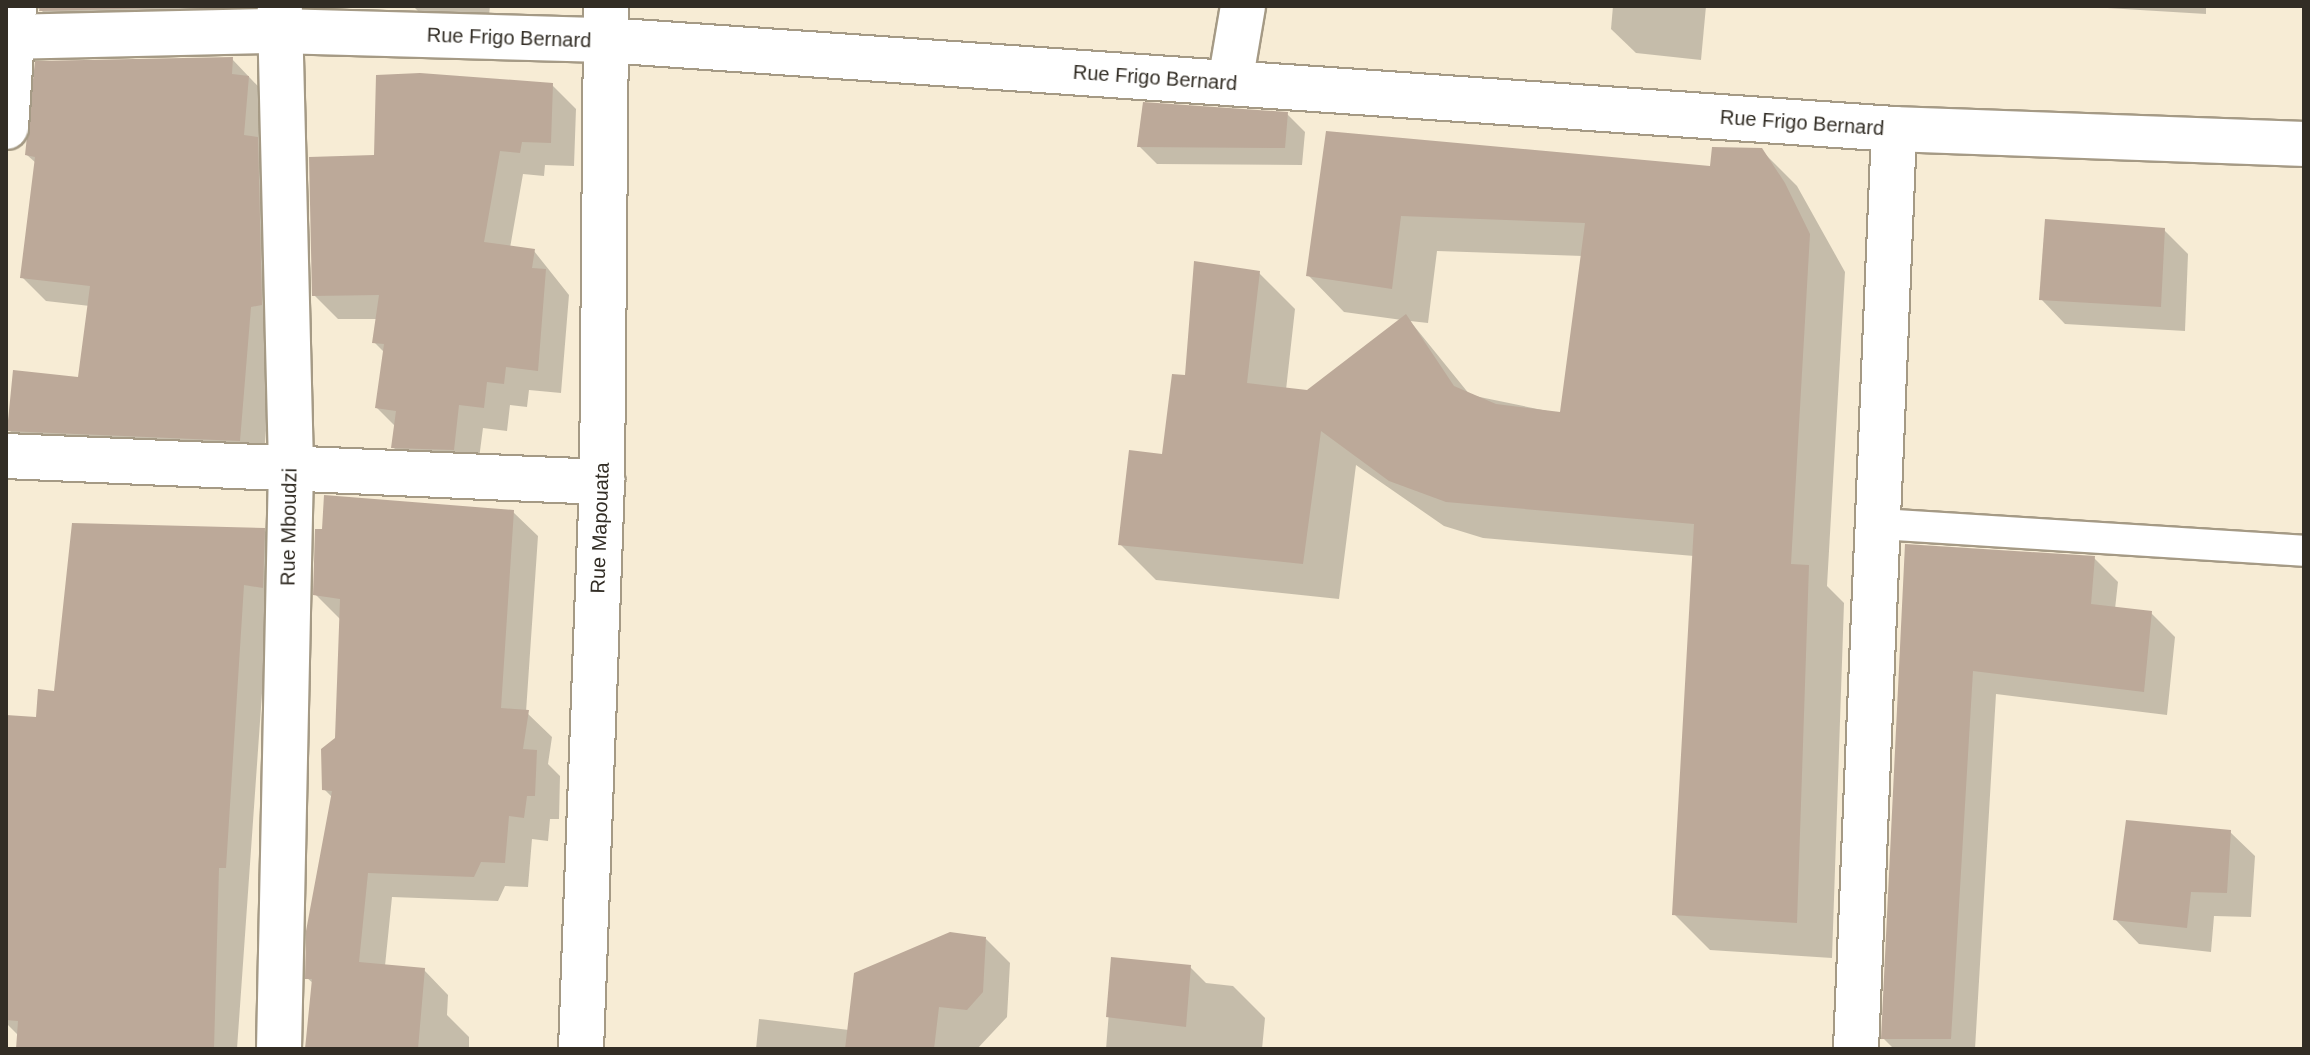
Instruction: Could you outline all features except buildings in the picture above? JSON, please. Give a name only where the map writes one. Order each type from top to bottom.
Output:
[{"type":"street","points":[[1230,83],[1243,6]]},
{"type":"street","name":"Rue Frigo Bernard","points":[[10,27],[279,18],[605,23],[1230,83],[1894,129],[2304,144]]},
{"type":"street","name":"Rue Mboudzi","points":[[279,18],[291,466],[279,1049]]},
{"type":"street","name":"Rue Mapouata","points":[[581,1049],[602,482],[605,23]]},
{"type":"street","points":[[6,127],[10,27]]},
{"type":"street","points":[[1856,1049],[1894,129]]},
{"type":"street","points":[[6,456],[291,466],[602,482]]},
{"type":"lane","points":[[1879,524],[2304,551]]}]
